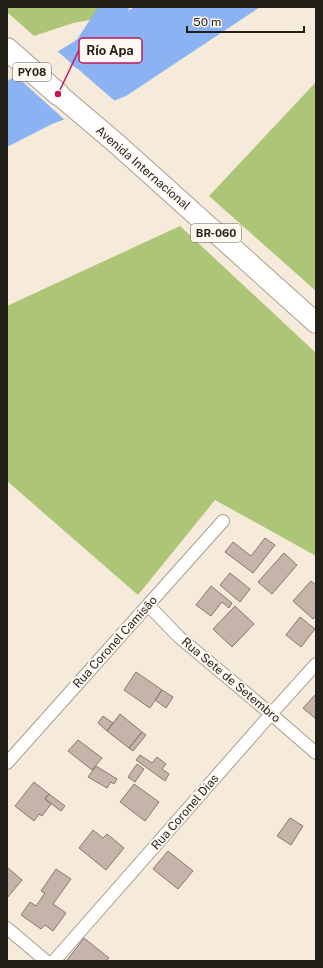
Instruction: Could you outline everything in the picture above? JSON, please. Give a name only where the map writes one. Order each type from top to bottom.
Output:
[{"type":"highway","name":"PY08","points":[[7,49],[58,94]]},
{"type":"main road","name":"Avenida Internacional","points":[[58,94],[117,144],[316,323]]},
{"type":"street","name":"Rua Coronel Camisão","points":[[7,763],[224,520]]},
{"type":"street","name":"Rua Sete de Setembro","points":[[148,605],[179,637],[316,753]]},
{"type":"street","name":"Rua Coronel Dias","points":[[54,961],[316,664]]},
{"type":"street","points":[[7,928],[46,961]]},
{"type":"green space","points":[[7,7],[100,7],[98,14],[90,20],[73,23],[34,36],[7,12]]},
{"type":"green space","points":[[316,82],[316,291],[209,196]]},
{"type":"green space","points":[[180,226],[316,353],[316,556],[215,500],[138,595],[7,481],[7,306]]},
{"type":"water","points":[[135,7],[260,7],[126,96],[52,124],[7,147],[7,81],[91,31]]},
{"type":"pier","points":[[56,50],[116,102],[66,121],[14,74]]},
{"type":"building","points":[[265,538],[275,545],[253,573],[225,552],[233,542],[251,556]]},
{"type":"building","points":[[284,553],[297,565],[272,594],[258,582]]},
{"type":"building","points":[[230,573],[250,589],[240,602],[220,585]]},
{"type":"building","points":[[311,581],[316,585],[316,616],[313,619],[293,601]]},
{"type":"building","points":[[211,586],[232,603],[229,608],[222,602],[211,616],[196,605]]},
{"type":"building","points":[[235,606],[254,624],[232,647],[213,629]]},
{"type":"building","points":[[300,617],[315,629],[301,647],[286,635]]},
{"type":"building","points":[[136,672],[162,690],[150,708],[124,690]]},
{"type":"building","points":[[162,690],[173,697],[166,708],[155,700]]},
{"type":"building","points":[[316,694],[316,719],[303,708]]},
{"type":"building","points":[[120,714],[142,732],[129,748],[107,731]]},
{"type":"building","points":[[103,716],[113,723],[107,731],[98,723]]},
{"type":"building","points":[[142,732],[146,735],[133,751],[129,748]]},
{"type":"building","points":[[78,740],[102,758],[92,770],[68,751]]},
{"type":"building","points":[[140,755],[152,763],[157,757],[166,764],[162,769],[169,774],[165,781],[136,760]]},
{"type":"building","points":[[137,764],[144,769],[135,782],[128,777]]},
{"type":"building","points":[[96,766],[117,779],[114,784],[111,782],[107,788],[88,777]]},
{"type":"building","points":[[34,782],[49,794],[45,799],[51,804],[42,816],[39,814],[34,821],[15,806]]},
{"type":"building","points":[[134,784],[159,802],[145,821],[120,802]]},
{"type":"building","points":[[49,794],[65,806],[61,811],[45,799]]},
{"type":"building","points":[[290,818],[303,826],[291,845],[277,836]]},
{"type":"building","points":[[93,830],[103,838],[107,834],[124,848],[106,870],[79,848]]},
{"type":"building","points":[[168,851],[193,871],[178,889],[153,869]]},
{"type":"building","points":[[8,868],[22,880],[7,898],[7,869]]},
{"type":"building","points":[[56,869],[71,879],[53,904],[66,913],[53,931],[45,925],[41,929],[21,915],[30,902],[36,906],[45,893],[41,891]]},
{"type":"building","points":[[84,938],[109,958],[106,961],[68,961],[67,960]]},
{"type":"waterway","points":[[83,56],[115,7]]},
{"type":"place","name":"Río Apa","points":[[58,94]]}]
